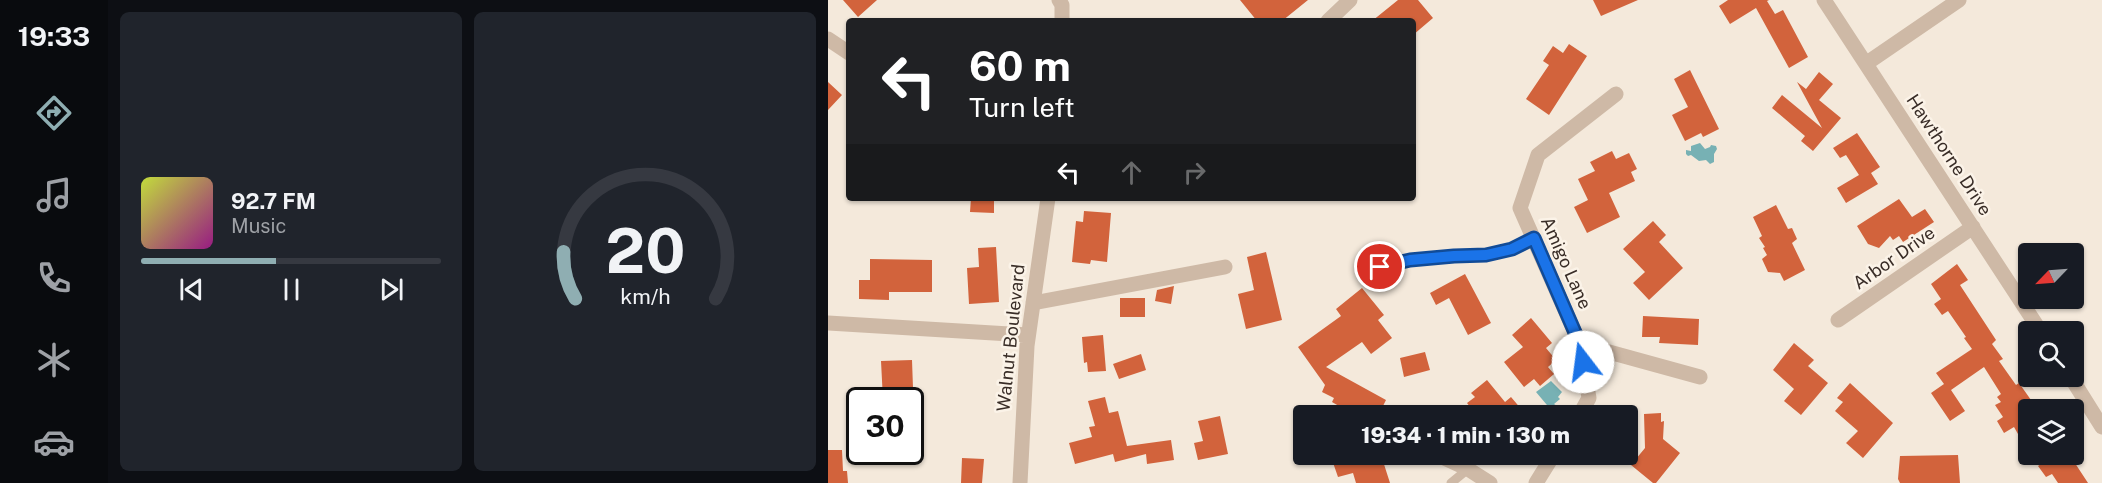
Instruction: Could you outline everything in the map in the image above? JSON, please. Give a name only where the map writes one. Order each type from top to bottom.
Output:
[{"type":"street","points":[[1059,0],[1062,5],[1062,18]]},
{"type":"street","points":[[1332,18],[1350,0]]},
{"type":"street","name":"Hawthorne Drive","points":[[1824,0],[2034,321]]},
{"type":"street","points":[[1867,63],[1959,0]]},
{"type":"street","points":[[828,39],[846,51]]},
{"type":"street","name":"Amigo Lane","points":[[1585,405],[1589,398],[1580,344],[1521,208],[1538,155],[1616,94]]},
{"type":"street","name":"Walnut Boulevard","points":[[1020,483],[1028,335],[1048,201]]},
{"type":"street","name":"Arbor Drive","points":[[1838,320],[1973,227]]},
{"type":"street","points":[[1033,303],[1225,267]]},
{"type":"street","points":[[828,323],[1028,335]]},
{"type":"street","points":[[1580,344],[1700,377]]},
{"type":"street","points":[[2077,387],[2102,427]]},
{"type":"street","points":[[1459,465],[1490,483]]},
{"type":"street","points":[[1536,483],[1547,465]]},
{"type":"lane","points":[[1380,267],[1410,260],[1486,255],[1512,249],[1534,238]]},
{"type":"lane","points":[[1451,483],[1468,469]]},
{"type":"water","points":[[1700,143],[1705,149],[1711,145],[1716,146],[1714,162],[1710,164],[1706,160],[1699,161],[1686,154],[1686,150],[1691,151],[1691,146]]},
{"type":"water","points":[[1551,381],[1562,392],[1556,405],[1547,405],[1536,392]]},
{"type":"building","points":[[843,0],[877,0],[858,17]]},
{"type":"building","points":[[1240,0],[1308,0],[1286,18],[1255,18]]},
{"type":"building","points":[[1398,0],[1418,0],[1433,18],[1416,32],[1416,18],[1376,18]]},
{"type":"building","points":[[1593,0],[1638,0],[1601,16]]},
{"type":"building","points":[[1728,0],[1769,0],[1767,1],[1775,14],[1783,10],[1808,57],[1789,68],[1756,8],[1730,24],[1719,6]]},
{"type":"building","points":[[1569,44],[1587,56],[1549,115],[1526,99],[1549,65],[1543,61],[1553,46],[1563,53]]},
{"type":"building","points":[[1690,70],[1719,129],[1703,137],[1701,133],[1685,141],[1672,115],[1688,107],[1674,79]]},
{"type":"building","points":[[1819,72],[1833,84],[1819,100],[1841,118],[1813,151],[1801,141],[1805,136],[1772,108],[1782,95],[1822,128],[1797,82],[1806,89]]},
{"type":"building","points":[[828,82],[842,95],[828,110]]},
{"type":"building","points":[[1857,133],[1880,167],[1871,173],[1878,184],[1846,203],[1837,188],[1859,175],[1846,155],[1840,158],[1833,148]]},
{"type":"building","points":[[1612,151],[1616,159],[1629,153],[1637,169],[1631,172],[1635,181],[1609,193],[1620,217],[1587,233],[1574,207],[1588,200],[1578,179],[1595,171],[1590,162]]},
{"type":"building","points":[[1899,199],[1912,217],[1925,209],[1934,222],[1903,242],[1899,236],[1893,240],[1890,236],[1879,248],[1868,244],[1857,226]]},
{"type":"building","points":[[971,201],[994,201],[994,213],[970,212]]},
{"type":"building","points":[[1776,205],[1788,229],[1792,228],[1797,239],[1792,243],[1805,270],[1784,281],[1780,273],[1768,272],[1762,259],[1767,255],[1759,238],[1762,236],[1753,217]]},
{"type":"building","points":[[1084,211],[1111,213],[1107,262],[1091,260],[1090,264],[1072,262],[1076,221],[1083,222]]},
{"type":"building","points":[[1653,221],[1666,235],[1659,242],[1683,268],[1649,300],[1633,283],[1645,272],[1623,249]]},
{"type":"building","points":[[996,247],[999,302],[969,304],[967,268],[979,267],[978,248]]},
{"type":"building","points":[[1266,252],[1282,320],[1246,329],[1238,294],[1254,290],[1247,257]]},
{"type":"building","points":[[870,259],[932,260],[932,292],[889,292],[889,300],[859,299],[859,280],[870,280]]},
{"type":"building","points":[[1957,264],[1968,280],[1960,285],[1996,340],[1992,344],[2003,359],[1999,361],[2016,385],[2018,384],[2018,387],[2022,387],[2030,399],[2018,399],[2018,434],[2014,427],[2004,433],[1997,421],[2003,417],[1995,405],[2001,402],[1997,397],[2001,394],[1984,367],[1951,390],[1965,411],[1950,421],[1931,393],[1944,384],[1936,373],[1972,349],[1948,311],[1942,315],[1934,304],[1941,299],[1931,284]]},
{"type":"building","points":[[1465,274],[1491,323],[1468,335],[1449,298],[1436,305],[1430,293]]},
{"type":"building","points":[[1174,286],[1171,304],[1155,301],[1157,290]]},
{"type":"building","points":[[1362,288],[1384,315],[1378,320],[1392,338],[1371,354],[1362,342],[1326,367],[1386,400],[1384,405],[1337,405],[1332,402],[1334,398],[1322,392],[1325,385],[1298,347],[1341,316],[1336,309]]},
{"type":"building","points":[[1120,298],[1145,298],[1145,317],[1120,317]]},
{"type":"building","points":[[1643,316],[1699,319],[1698,345],[1659,343],[1660,337],[1642,337]]},
{"type":"building","points":[[1531,318],[1552,343],[1546,348],[1556,360],[1548,367],[1554,374],[1540,386],[1534,379],[1524,387],[1504,362],[1523,347],[1512,335]]},
{"type":"building","points":[[1103,335],[1106,371],[1088,372],[1087,362],[1084,363],[1082,337]]},
{"type":"building","points":[[1794,343],[1814,360],[1808,366],[1828,383],[1801,415],[1784,401],[1794,389],[1773,370]]},
{"type":"building","points":[[1425,352],[1430,370],[1404,377],[1400,358]]},
{"type":"building","points":[[1141,354],[1146,370],[1119,379],[1113,364]]},
{"type":"building","points":[[912,360],[913,387],[882,387],[881,361]]},
{"type":"building","points":[[1487,380],[1505,402],[1511,397],[1518,405],[1469,405],[1467,403],[1475,397],[1471,393]]},
{"type":"building","points":[[1850,383],[1893,423],[1863,458],[1846,443],[1858,431],[1835,411],[1843,402],[1837,398]]},
{"type":"building","points":[[1105,397],[1109,413],[1118,411],[1127,446],[1171,440],[1174,460],[1147,464],[1146,454],[1115,462],[1113,454],[1075,464],[1069,443],[1092,437],[1089,427],[1095,426],[1088,401]]},
{"type":"building","points":[[1661,413],[1661,422],[1664,421],[1663,439],[1680,453],[1656,483],[1631,465],[1638,465],[1638,456],[1645,448],[1644,414]]},
{"type":"building","points":[[1220,416],[1228,454],[1198,460],[1194,443],[1203,441],[1198,421]]},
{"type":"building","points":[[828,450],[842,450],[843,471],[847,471],[848,483],[828,483]]},
{"type":"building","points":[[1958,455],[1960,483],[1900,483],[1898,479],[1900,456]]},
{"type":"building","points":[[962,458],[984,459],[982,483],[961,483]]},
{"type":"building","points":[[1334,465],[1384,465],[1390,483],[1356,483],[1353,473],[1338,477]]},
{"type":"building","points":[[2076,465],[2088,483],[2058,483],[2052,474],[2046,477],[2038,466]]},
{"type":"route","points":[[1380,267],[1410,260],[1486,255],[1512,249],[1534,238],[1580,344],[1583,362]]}]
